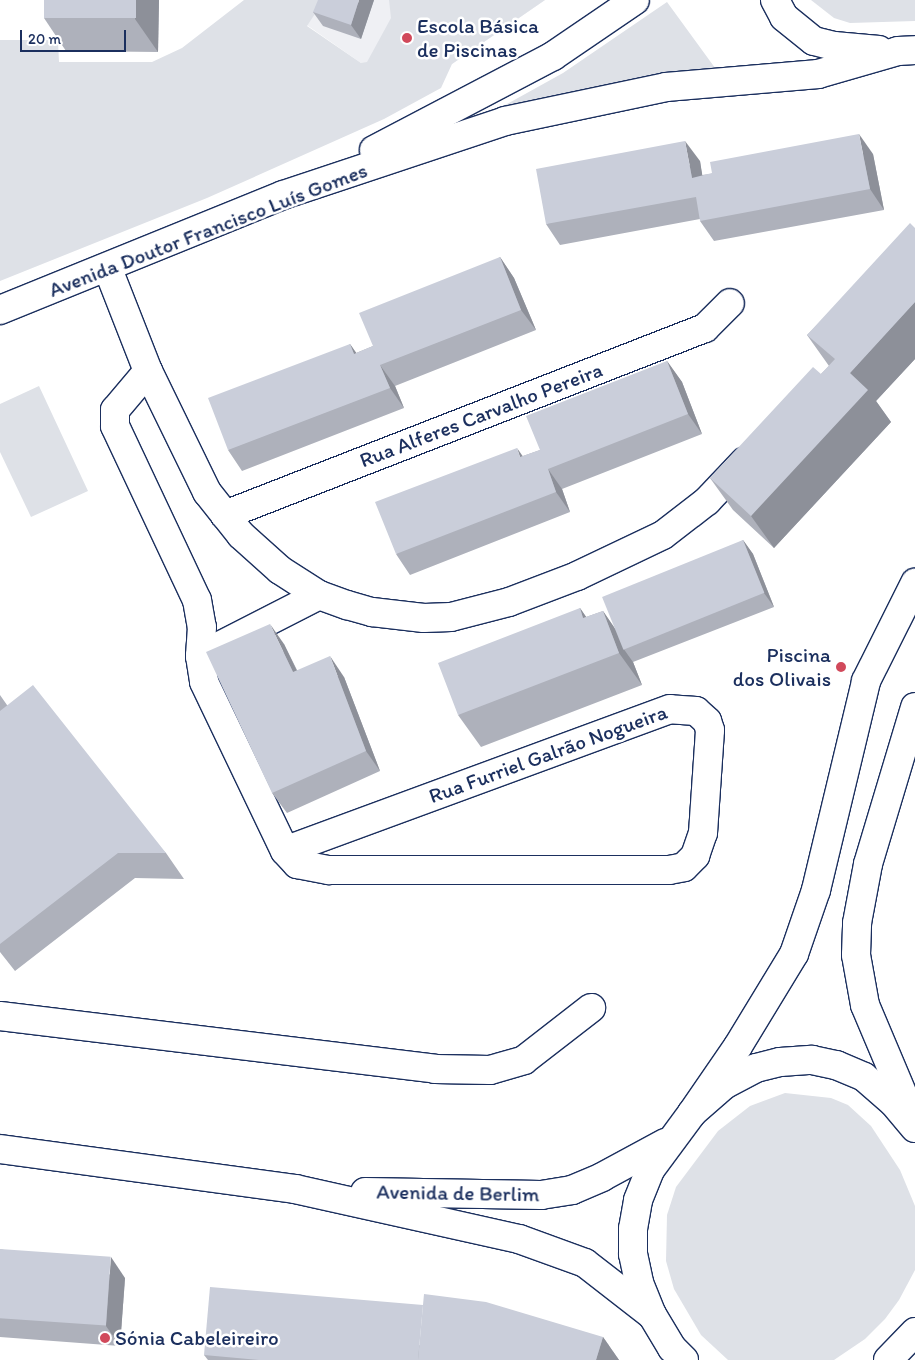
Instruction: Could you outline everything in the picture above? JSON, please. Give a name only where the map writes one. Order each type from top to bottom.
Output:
[{"type":"main road","points":[[283,196],[461,107],[544,60],[635,0]]},
{"type":"main road","points":[[775,0],[784,17],[814,41],[834,46],[906,51]]},
{"type":"main road","name":"Avenida Doutor Francisco Luís Gomes","points":[[0,310],[108,269],[283,196],[505,121],[582,103],[666,88],[818,74],[906,51]]},
{"type":"main road","points":[[108,269],[148,371],[196,476],[224,515],[260,554],[319,595],[372,612],[424,618],[451,617],[509,602],[577,576],[663,535],[707,501],[759,445]]},
{"type":"main road","name":"Rua Alferes Carvalho Pereira","points":[[224,515],[705,328],[730,304]]},
{"type":"main road","name":"Rua Furriel Galrão Nogueira","points":[[148,371],[115,410],[115,426],[196,600],[202,627],[200,656],[204,682],[285,851],[297,864],[329,870],[677,870],[690,863],[696,856],[703,833],[710,740],[707,721],[688,708],[670,709],[285,851]]},
{"type":"main road","points":[[678,1356],[652,1315],[639,1282],[633,1254],[633,1230],[638,1200],[650,1170],[668,1141],[692,1113],[738,1046],[794,954],[816,890],[866,681],[915,583]]},
{"type":"main road","points":[[200,656],[319,595]]},
{"type":"main road","points":[[915,707],[864,881],[857,923],[856,955],[865,1005],[915,1126]]},
{"type":"main road","points":[[0,1016],[435,1069],[490,1070],[524,1060],[591,1008]]},
{"type":"main road","points":[[692,1113],[724,1084],[756,1068],[780,1062],[812,1060],[836,1065],[864,1078],[892,1102],[915,1126]]},
{"type":"main road","name":"Avenida de Berlim","points":[[295,1189],[541,1196],[572,1190],[602,1177],[668,1141]]},
{"type":"main road","name":"Avenida de Berlim","points":[[0,1149],[295,1189],[543,1245],[585,1263],[604,1275],[652,1315]]},
{"type":"shaded area","points":[[244,0],[324,0],[307,26],[361,63],[367,62],[391,18],[389,0],[545,0],[452,64],[441,88],[384,119],[207,198],[0,281],[0,40],[58,40],[59,62],[152,62],[182,48]]},
{"type":"shaded area","name":"Escola Básica de Piscinas","points":[[271,0],[545,0],[452,64],[361,63]]},
{"type":"shaded area","points":[[811,0],[915,0],[915,21],[850,23],[834,18]]},
{"type":"shaded area","points":[[667,2],[718,72],[498,109],[563,73]]},
{"type":"shaded area","points":[[39,386],[88,491],[31,517],[0,452],[0,404]]},
{"type":"shaded area","points":[[785,1093],[831,1098],[848,1105],[871,1126],[900,1170],[915,1206],[915,1270],[899,1300],[885,1319],[865,1339],[834,1360],[728,1360],[701,1335],[674,1289],[666,1261],[667,1215],[676,1187],[718,1131],[750,1106]]},
{"type":"building","points":[[44,0],[136,0],[136,18],[44,18]]},
{"type":"building","points":[[318,0],[359,0],[351,25],[313,12]]},
{"type":"building","points":[[859,134],[870,189],[700,221],[696,197],[546,224],[536,169],[685,141],[692,178],[712,173],[710,162]]},
{"type":"building","points":[[910,223],[915,228],[915,302],[850,373],[868,390],[751,516],[710,478],[813,367],[821,374],[835,359],[807,335]]},
{"type":"building","points":[[500,257],[521,310],[380,365],[390,388],[228,450],[208,398],[350,344],[354,354],[373,346],[359,313]]},
{"type":"building","points":[[667,361],[688,414],[548,469],[556,492],[396,554],[375,502],[517,448],[520,457],[540,450],[526,416]]},
{"type":"building","points":[[743,540],[764,593],[623,650],[602,597]]},
{"type":"building","points":[[580,608],[583,618],[603,611],[619,653],[458,715],[438,663]]},
{"type":"building","points":[[270,624],[293,672],[330,656],[366,751],[272,793],[206,652]]},
{"type":"building","points":[[33,685],[166,853],[118,853],[0,944],[0,711]]},
{"type":"building","points":[[0,1249],[111,1257],[106,1326],[0,1318]]},
{"type":"building","points":[[210,1287],[423,1305],[418,1360],[259,1360],[204,1355]]},
{"type":"building","points":[[424,1294],[486,1302],[603,1337],[596,1360],[418,1360]]},
{"type":"place","name":"Escola Básica de Piscinas","points":[[407,38]]},
{"type":"place","name":"Piscina dos Olivais","points":[[841,667]]},
{"type":"place","name":"Sónia Cabeleireiro","points":[[105,1338]]}]
